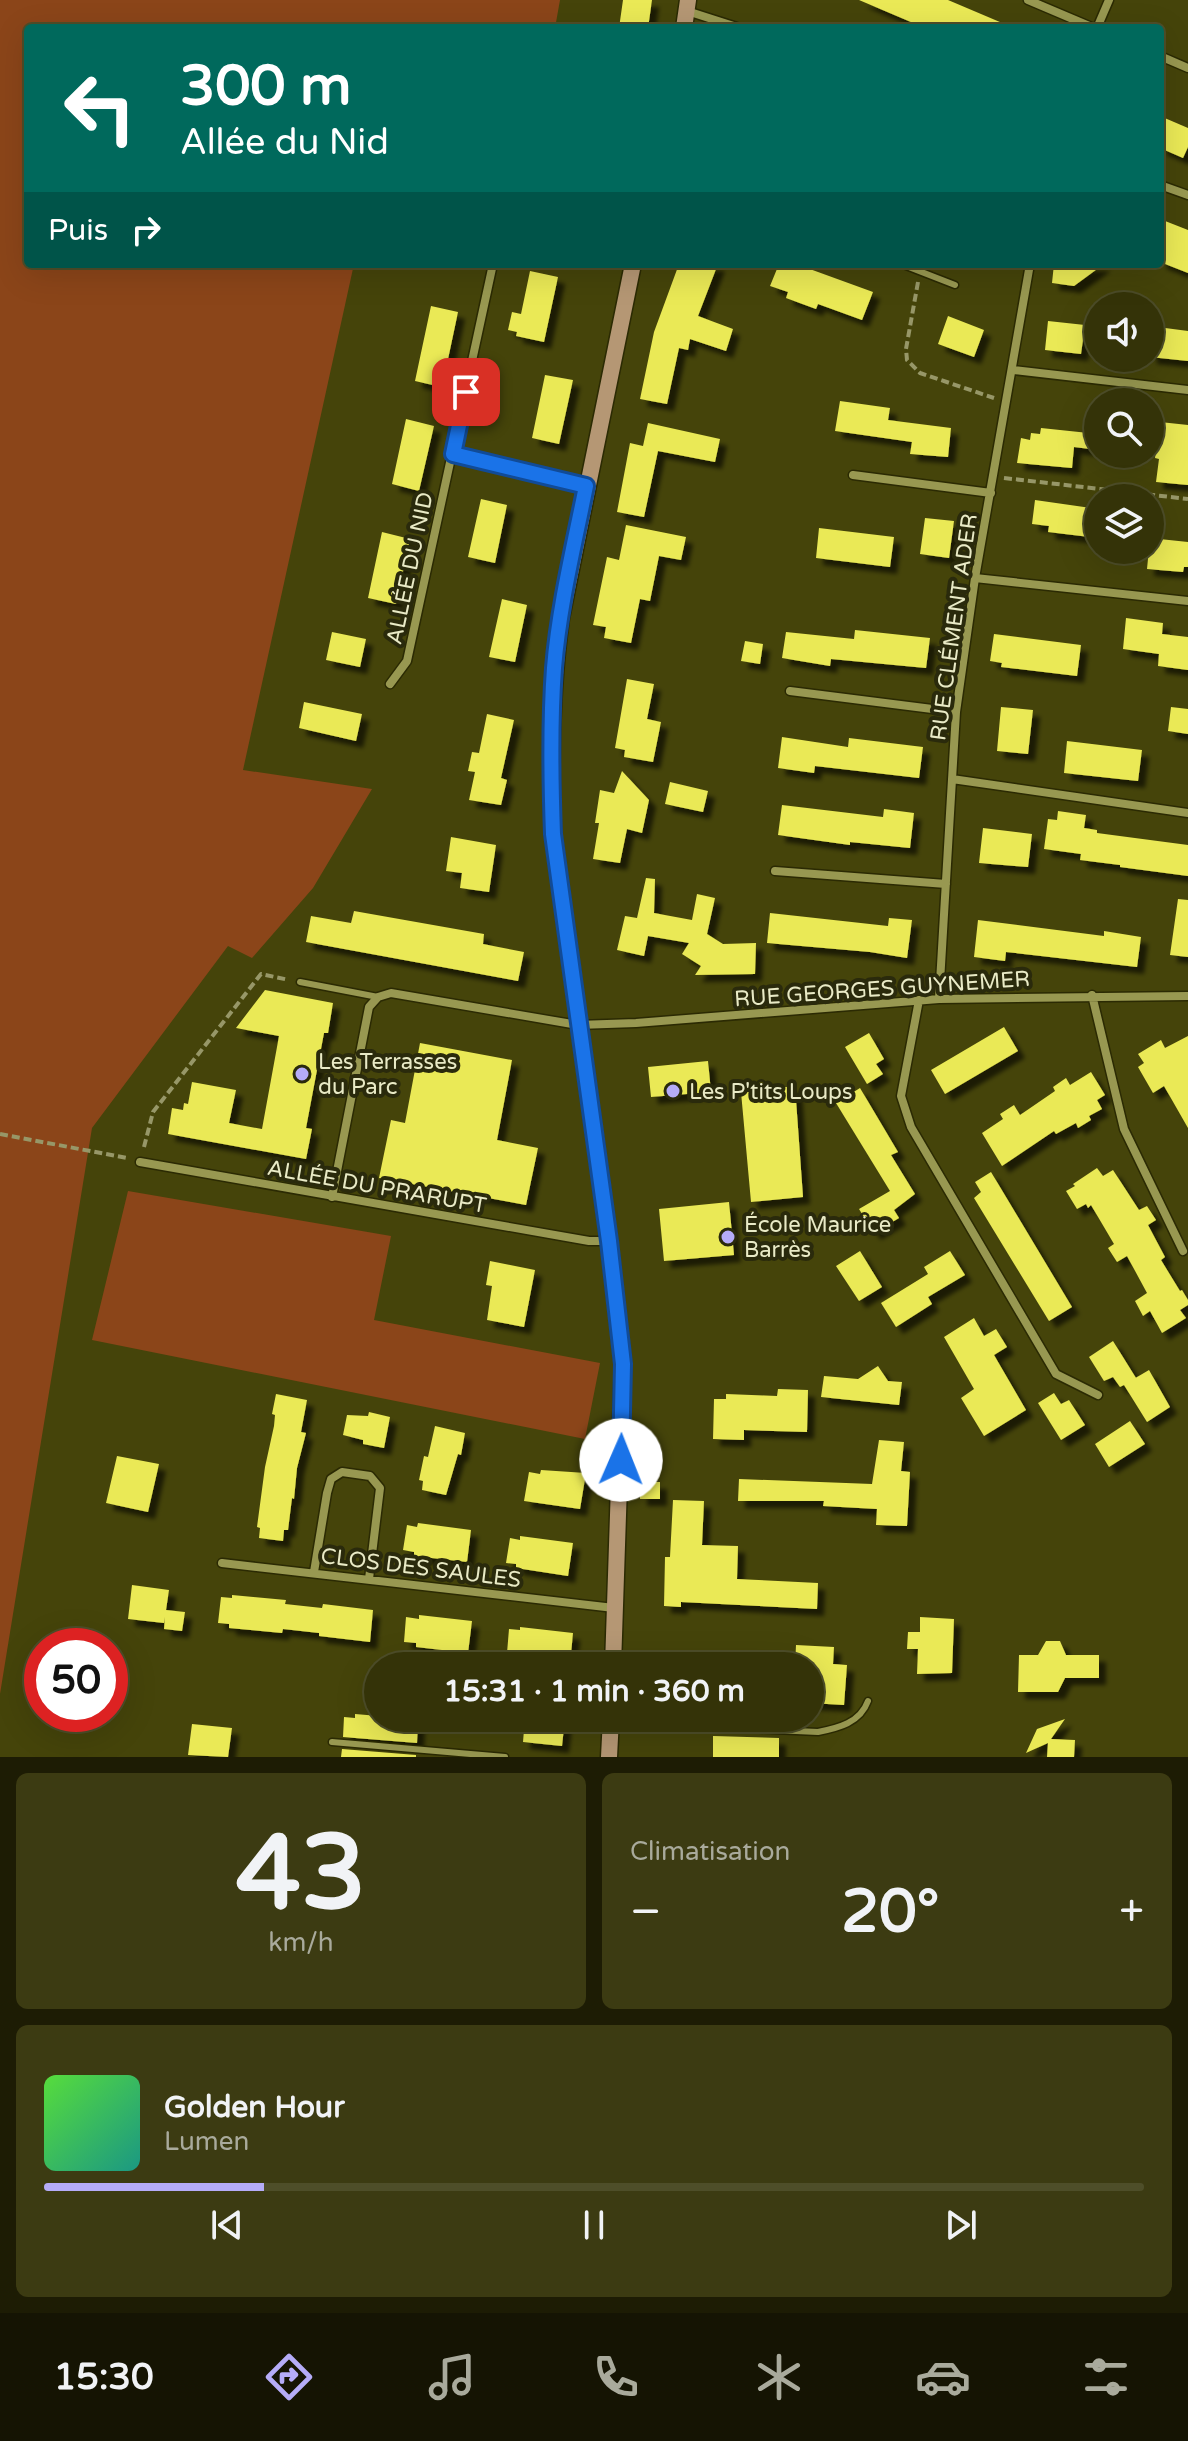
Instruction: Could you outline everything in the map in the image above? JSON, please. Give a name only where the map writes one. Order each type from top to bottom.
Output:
[{"type":"main road","points":[[613,1652],[623,1364],[553,834],[551,758],[555,665],[561,618],[632,268]]},
{"type":"main road","points":[[609,1757],[610,1732]]},
{"type":"street","points":[[1028,0],[1086,24]]},
{"type":"street","points":[[1098,24],[1109,0]]},
{"type":"street","points":[[686,13],[726,24]]},
{"type":"street","points":[[1164,58],[1188,68]]},
{"type":"street","points":[[1164,186],[1188,195]]},
{"type":"street","name":"ALLÉE DU NID","points":[[390,684],[407,661],[492,268]]},
{"type":"street","name":"RUE CLÉMENT ADER","points":[[939,999],[956,712],[975,578],[1029,268]]},
{"type":"street","points":[[1013,370],[1188,390]]},
{"type":"street","points":[[453,454],[586,486]]},
{"type":"street","points":[[853,475],[991,493]]},
{"type":"street","points":[[975,578],[1188,601]]},
{"type":"street","points":[[790,691],[956,712]]},
{"type":"street","points":[[952,779],[1188,813]]},
{"type":"street","points":[[775,871],[946,884]]},
{"type":"street","name":"RUE GEORGES GUYNEMER","points":[[378,997],[391,993],[578,1025],[939,999],[1188,996]]},
{"type":"street","points":[[1092,995],[1124,1129],[1183,1251]]},
{"type":"street","points":[[332,1197],[369,1007],[378,997]]},
{"type":"street","points":[[919,1000],[901,1096],[911,1127],[1056,1374],[1098,1395]]},
{"type":"street","name":"ALLÉE DU PRARUPT","points":[[140,1162],[589,1241],[609,1241]]},
{"type":"street","points":[[314,1572],[327,1493],[331,1479],[342,1472],[370,1476],[380,1488],[369,1579]]},
{"type":"street","name":"CLOS DES SAULES","points":[[222,1563],[615,1608]]},
{"type":"lane","points":[[910,268],[955,285]]},
{"type":"lane","points":[[300,982],[378,997]]},
{"type":"lane","points":[[824,1731],[861,1716],[868,1701]]},
{"type":"lane","points":[[332,1742],[505,1757]]},
{"type":"path","points":[[920,272],[906,349],[907,360],[920,373],[1007,402]]},
{"type":"path","points":[[994,477],[1188,499]]},
{"type":"path","points":[[0,1134],[140,1162],[153,1112],[261,974],[300,982]]},
{"type":"shaded area","points":[[0,0],[560,0],[556,24],[24,24],[24,268],[353,268],[243,770],[372,789],[313,888],[252,958],[228,946],[92,1128],[0,1694]]},
{"type":"shaded area","points":[[128,1191],[391,1236],[374,1320],[600,1363],[585,1439],[92,1340]]},
{"type":"building","points":[[623,0],[652,0],[649,24],[620,24]]},
{"type":"building","points":[[859,0],[948,0],[1005,24],[916,24]]},
{"type":"building","points":[[1164,118],[1188,128],[1188,147],[1183,158],[1164,150]]},
{"type":"building","points":[[1164,221],[1188,230],[1188,273],[1164,264]]},
{"type":"building","points":[[678,268],[716,268],[698,316],[733,329],[726,351],[690,339],[688,350],[679,348],[667,404],[640,399],[654,332]]},
{"type":"building","points":[[777,268],[807,268],[873,292],[862,320],[818,304],[816,309],[786,298],[788,292],[770,286]]},
{"type":"building","points":[[1054,268],[1099,268],[1074,286],[1052,283]]},
{"type":"building","points":[[530,271],[558,277],[544,342],[516,336],[517,332],[508,330],[512,312],[521,314]]},
{"type":"building","points":[[431,306],[458,312],[444,378],[439,377],[437,386],[415,381]]},
{"type":"building","points":[[948,316],[984,330],[974,357],[938,344]]},
{"type":"building","points":[[1048,321],[1084,325],[1081,354],[1045,350]]},
{"type":"building","points":[[1164,328],[1188,331],[1188,361],[1164,358]]},
{"type":"building","points":[[545,375],[573,380],[559,444],[532,438]]},
{"type":"building","points":[[840,401],[890,408],[888,420],[951,428],[948,457],[910,454],[912,442],[835,431]]},
{"type":"building","points":[[406,419],[434,426],[419,491],[392,484]]},
{"type":"building","points":[[1164,422],[1188,425],[1188,485],[1156,482],[1158,468],[1164,468]]},
{"type":"building","points":[[648,423],[720,439],[715,462],[658,451],[644,517],[617,512],[630,443],[643,446]]},
{"type":"building","points":[[1041,428],[1084,433],[1084,448],[1074,447],[1072,468],[1017,463],[1021,438],[1030,440],[1031,433],[1040,434]]},
{"type":"building","points":[[481,499],[507,505],[495,563],[468,557]]},
{"type":"building","points":[[1035,500],[1084,507],[1084,536],[1048,532],[1049,526],[1032,524]]},
{"type":"building","points":[[925,518],[954,521],[949,558],[920,554]]},
{"type":"building","points":[[626,525],[686,537],[681,560],[659,556],[650,601],[640,599],[631,643],[604,638],[606,627],[593,625],[607,557],[619,560]]},
{"type":"building","points":[[819,528],[894,537],[890,567],[816,558]]},
{"type":"building","points":[[382,532],[410,539],[396,604],[368,598]]},
{"type":"building","points":[[1164,539],[1188,542],[1188,567],[1184,567],[1183,572],[1147,569],[1147,564],[1164,564]]},
{"type":"building","points":[[502,599],[527,605],[515,662],[489,657]]},
{"type":"building","points":[[1126,618],[1163,623],[1162,634],[1188,637],[1188,670],[1158,666],[1159,654],[1123,649]]},
{"type":"building","points":[[855,630],[930,638],[926,668],[831,659],[830,666],[782,658],[786,632],[854,639]]},
{"type":"building","points":[[332,632],[366,639],[360,667],[326,660]]},
{"type":"building","points":[[994,634],[1081,645],[1077,676],[1001,667],[1002,663],[990,661]]},
{"type":"building","points":[[745,641],[763,644],[760,664],[741,661]]},
{"type":"building","points":[[627,679],[654,684],[647,719],[661,722],[653,762],[624,757],[625,750],[615,748]]},
{"type":"building","points":[[304,702],[362,714],[356,741],[299,728]]},
{"type":"building","points":[[1001,707],[1033,710],[1028,754],[997,751]]},
{"type":"building","points":[[1171,707],[1188,709],[1188,734],[1168,731]]},
{"type":"building","points":[[487,714],[514,720],[501,778],[507,780],[501,805],[469,800],[475,772],[468,771],[472,752],[479,753]]},
{"type":"building","points":[[782,737],[848,747],[849,738],[923,747],[919,778],[815,766],[814,773],[778,768]]},
{"type":"building","points":[[1067,741],[1142,750],[1138,781],[1064,773]]},
{"type":"building","points":[[622,771],[649,800],[642,833],[627,829],[620,863],[593,859],[600,790],[614,793]]},
{"type":"building","points":[[670,782],[708,791],[703,812],[665,804]]},
{"type":"building","points":[[782,805],[883,817],[884,809],[914,813],[910,848],[850,842],[850,845],[778,835]]},
{"type":"building","points":[[1058,811],[1086,815],[1084,828],[1097,830],[1097,833],[1188,845],[1188,876],[1080,860],[1081,854],[1044,849],[1048,819],[1057,820]]},
{"type":"building","points":[[983,828],[1032,834],[1028,867],[979,863]]},
{"type":"building","points":[[451,837],[496,845],[489,892],[460,888],[462,873],[446,871]]},
{"type":"building","points":[[646,878],[655,879],[654,913],[692,920],[697,894],[715,898],[707,934],[723,944],[756,943],[755,974],[695,975],[701,966],[682,954],[689,943],[648,936],[644,956],[617,950],[625,916],[637,918]]},
{"type":"building","points":[[1178,899],[1188,900],[1188,957],[1170,955]]},
{"type":"building","points":[[354,911],[484,934],[483,944],[524,952],[518,981],[306,942],[311,916],[351,923]]},
{"type":"building","points":[[770,913],[888,926],[889,918],[912,920],[907,958],[767,943]]},
{"type":"building","points":[[978,920],[1104,936],[1104,931],[1141,937],[1137,967],[1006,952],[1005,961],[974,957]]},
{"type":"building","points":[[265,990],[333,1003],[328,1033],[324,1033],[306,1128],[312,1129],[306,1159],[168,1134],[172,1108],[183,1110],[184,1103],[188,1104],[192,1082],[236,1090],[229,1123],[262,1129],[279,1036],[236,1028]]},
{"type":"building","points":[[1004,1027],[1018,1051],[945,1094],[931,1070]]},
{"type":"building","points":[[869,1033],[884,1059],[876,1064],[883,1074],[867,1084],[845,1047]]},
{"type":"building","points":[[1188,1036],[1188,1128],[1164,1086],[1153,1093],[1138,1067],[1144,1063],[1138,1054],[1161,1040],[1165,1048]]},
{"type":"building","points":[[420,1043],[512,1060],[497,1140],[538,1148],[526,1205],[379,1178],[391,1120],[405,1123]]},
{"type":"building","points":[[708,1061],[711,1092],[651,1097],[648,1067]]},
{"type":"building","points":[[1091,1072],[1105,1095],[1097,1100],[1102,1109],[1089,1116],[1091,1120],[1078,1128],[1076,1123],[1056,1134],[1054,1131],[1002,1166],[982,1133],[1003,1119],[1000,1114],[1014,1105],[1020,1115],[1055,1091],[1053,1087],[1066,1078],[1070,1085]]},
{"type":"building","points":[[795,1086],[803,1197],[751,1202],[741,1092]]},
{"type":"building","points":[[860,1088],[898,1152],[891,1155],[915,1194],[894,1210],[899,1218],[874,1233],[859,1209],[890,1191],[836,1103]]},
{"type":"building","points":[[1097,1168],[1103,1176],[1113,1170],[1139,1210],[1147,1206],[1156,1220],[1148,1225],[1165,1257],[1161,1260],[1188,1300],[1188,1305],[1180,1310],[1186,1318],[1162,1333],[1150,1311],[1143,1316],[1135,1301],[1147,1293],[1127,1256],[1117,1262],[1108,1248],[1114,1244],[1091,1205],[1077,1209],[1066,1191]]},
{"type":"building","points":[[991,1172],[1072,1307],[1049,1321],[974,1198],[981,1192],[975,1182]]},
{"type":"building","points":[[729,1202],[734,1255],[664,1261],[659,1209]]},
{"type":"building","points":[[860,1251],[882,1287],[859,1301],[836,1266]]},
{"type":"building","points":[[950,1251],[965,1275],[928,1297],[932,1304],[896,1327],[881,1303],[928,1274],[924,1267]]},
{"type":"building","points":[[490,1261],[535,1270],[524,1327],[487,1320],[492,1286],[486,1285]]},
{"type":"building","points":[[974,1318],[984,1336],[996,1329],[1007,1347],[994,1355],[1026,1410],[984,1436],[961,1398],[974,1389],[944,1337]]},
{"type":"building","points":[[1113,1341],[1136,1378],[1149,1370],[1170,1407],[1147,1422],[1124,1385],[1120,1387],[1113,1377],[1104,1381],[1089,1357]]},
{"type":"building","points":[[878,1366],[888,1381],[902,1382],[899,1405],[821,1397],[824,1376],[858,1379]]},
{"type":"building","points":[[778,1389],[808,1390],[807,1432],[744,1430],[744,1440],[713,1439],[714,1399],[726,1399],[726,1394],[777,1396]]},
{"type":"building","points":[[1054,1393],[1061,1404],[1069,1400],[1085,1425],[1061,1440],[1038,1403]]},
{"type":"building","points":[[276,1394],[307,1400],[301,1432],[306,1433],[297,1468],[288,1530],[284,1530],[283,1541],[259,1538],[260,1528],[257,1527],[274,1426],[275,1415],[272,1414]]},
{"type":"building","points":[[369,1412],[390,1417],[384,1448],[363,1444],[363,1440],[343,1435],[347,1415],[368,1416]]},
{"type":"building","points":[[1130,1421],[1145,1444],[1109,1467],[1095,1444]]},
{"type":"building","points":[[435,1426],[465,1433],[461,1455],[458,1454],[446,1495],[422,1490],[423,1481],[419,1480]]},
{"type":"building","points":[[879,1440],[904,1442],[901,1471],[910,1472],[907,1526],[876,1525],[877,1509],[823,1506],[824,1501],[738,1501],[739,1479],[872,1484]]},
{"type":"building","points":[[117,1456],[159,1464],[148,1512],[106,1503]]},
{"type":"building","points":[[541,1470],[586,1473],[580,1509],[524,1501],[529,1472],[540,1474]]},
{"type":"building","points":[[640,1482],[660,1482],[660,1499],[640,1499]]},
{"type":"building","points":[[673,1500],[704,1501],[702,1545],[738,1546],[737,1579],[818,1583],[817,1609],[681,1602],[681,1607],[664,1606],[665,1557],[670,1557]]},
{"type":"building","points":[[418,1523],[471,1530],[467,1562],[414,1556],[414,1552],[403,1550],[407,1525],[417,1527]]},
{"type":"building","points":[[520,1536],[573,1543],[568,1576],[516,1568],[516,1564],[506,1563],[510,1538],[520,1540]]},
{"type":"building","points":[[132,1585],[169,1590],[166,1610],[185,1612],[182,1631],[164,1629],[165,1617],[164,1623],[128,1619]]},
{"type":"building","points":[[232,1595],[286,1600],[285,1604],[322,1608],[323,1604],[373,1610],[370,1642],[283,1629],[282,1633],[229,1628],[229,1624],[218,1623],[221,1597],[232,1598]]},
{"type":"building","points":[[419,1615],[472,1621],[468,1652],[416,1647],[416,1643],[404,1642],[406,1617],[419,1619]]},
{"type":"building","points":[[920,1617],[954,1619],[952,1673],[917,1674],[918,1649],[907,1649],[908,1632],[920,1632]]},
{"type":"building","points":[[520,1627],[573,1633],[571,1652],[507,1652],[509,1629],[520,1630]]},
{"type":"building","points":[[1046,1641],[1060,1641],[1066,1655],[1099,1655],[1099,1678],[1065,1678],[1058,1692],[1018,1692],[1019,1655],[1038,1655]]},
{"type":"building","points":[[796,1645],[834,1647],[833,1664],[847,1665],[844,1705],[824,1704],[824,1652],[796,1652]]},
{"type":"building","points":[[355,1714],[364,1715],[364,1732],[418,1732],[417,1743],[343,1737],[344,1717],[355,1718]]},
{"type":"building","points":[[1065,1719],[1051,1739],[1075,1740],[1074,1757],[1047,1757],[1048,1743],[1026,1753],[1037,1729]]},
{"type":"building","points":[[192,1724],[232,1728],[228,1757],[188,1755]]},
{"type":"building","points":[[524,1732],[564,1732],[562,1746],[523,1742]]},
{"type":"building","points":[[713,1736],[779,1738],[779,1757],[713,1757]]},
{"type":"building","points":[[342,1749],[416,1755],[416,1757],[341,1757]]},
{"type":"place","name":"Les Terrasses du Parc","points":[[302,1074]]},
{"type":"place","name":"Les P'tits Loups","points":[[673,1091]]},
{"type":"place","name":"École Maurice Barrès","points":[[728,1237]]},
{"type":"route","points":[[466,392],[453,454],[586,486],[555,665],[551,774],[553,834],[623,1364],[621,1460]]}]
